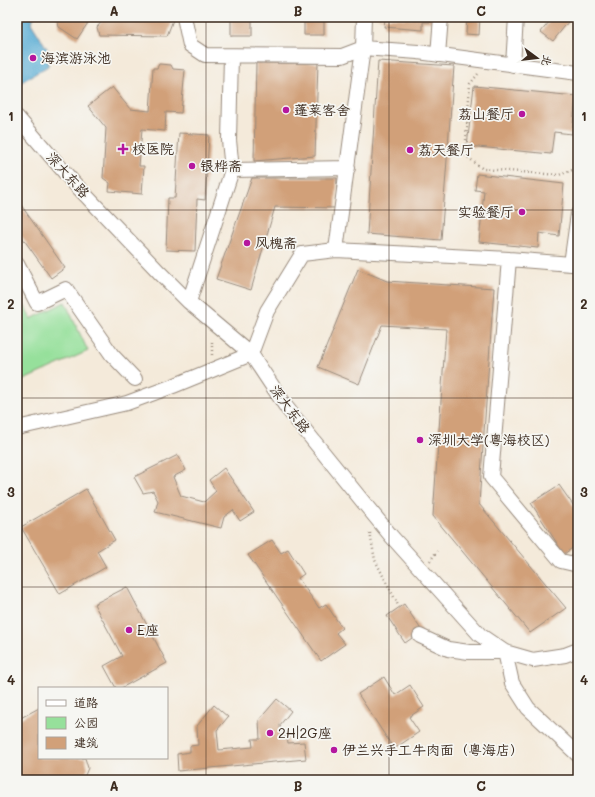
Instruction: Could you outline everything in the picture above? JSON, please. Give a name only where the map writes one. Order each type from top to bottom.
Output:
[{"type":"street","points":[[184,17],[190,45],[205,55],[342,56],[362,48],[438,55],[578,73]]},
{"type":"street","points":[[336,250],[348,168],[362,48],[364,17]]},
{"type":"street","points":[[438,55],[441,17]]},
{"type":"street","points":[[513,65],[516,17]]},
{"type":"street","points":[[189,302],[232,170],[229,140],[231,56]]},
{"type":"street","name":"深大东路","points":[[17,117],[73,182],[189,302],[251,354],[287,408],[392,537],[480,636],[505,652],[533,660],[565,655],[578,650]]},
{"type":"street","points":[[232,170],[348,168]]},
{"type":"street","points":[[17,428],[127,403],[227,365],[251,354],[267,311],[302,254],[336,250],[509,259],[571,264],[578,214]]},
{"type":"street","points":[[509,259],[491,477],[561,561],[578,565]]},
{"type":"street","points":[[17,264],[37,303],[66,289],[112,355],[134,379]]},
{"type":"street","points":[[420,636],[448,649],[469,652],[505,652],[512,683],[528,708],[578,755]]},
{"type":"path","points":[[488,62],[470,84],[465,156],[483,169],[559,175],[578,168]]},
{"type":"path","points":[[370,532],[375,560],[398,605]]},
{"type":"green space","points":[[17,290],[31,319],[65,302],[88,351],[17,383]]},
{"type":"water","name":"海滨游泳池","points":[[17,17],[34,17],[31,23],[48,50],[48,66],[20,83],[17,78]]},
{"type":"building","points":[[57,17],[92,17],[77,39],[59,27]]},
{"type":"building","points":[[106,17],[174,17],[167,36],[99,35],[97,27]]},
{"type":"building","points":[[231,17],[252,17],[252,36],[231,36]]},
{"type":"building","points":[[304,17],[324,17],[324,35],[304,35]]},
{"type":"building","points":[[375,17],[412,19],[413,17],[433,17],[432,22],[423,22],[423,30],[384,27],[385,19]]},
{"type":"building","points":[[467,17],[480,17],[479,35],[466,34]]},
{"type":"building","points":[[553,17],[572,17],[553,41],[541,32]]},
{"type":"building","name":"荔天餐厅","points":[[378,61],[454,66],[441,240],[367,234]]},
{"type":"building","name":"蓬莱客舍","points":[[256,63],[318,63],[315,156],[254,161]]},
{"type":"building","name":"校医院","points":[[159,64],[171,65],[173,69],[185,70],[181,113],[166,112],[165,131],[142,129],[139,166],[144,166],[142,194],[109,191],[110,183],[103,178],[106,128],[88,106],[112,87],[130,109],[150,111],[153,68],[157,68]]},
{"type":"building","name":"荔山餐厅","points":[[474,86],[576,96],[572,134],[554,132],[551,154],[467,146]]},
{"type":"building","points":[[179,133],[209,135],[205,200],[197,199],[195,251],[166,250],[168,198],[175,198]]},
{"type":"building","name":"实验餐厅","points":[[477,174],[564,184],[559,236],[539,233],[538,248],[479,242],[484,191],[475,190]]},
{"type":"building","name":"风槐斋","points":[[252,178],[337,178],[336,208],[275,207],[251,290],[216,279]]},
{"type":"building","points":[[21,205],[65,268],[51,278],[17,230],[17,208]]},
{"type":"building","points":[[358,269],[387,281],[494,288],[479,504],[566,608],[530,633],[433,516],[446,329],[382,325],[359,384],[318,367]]},
{"type":"building","points":[[178,455],[186,470],[173,477],[181,496],[204,502],[216,491],[209,480],[224,468],[254,512],[240,521],[233,510],[224,517],[221,528],[155,512],[158,501],[153,491],[143,493],[134,477]]},
{"type":"building","points":[[559,485],[578,512],[578,544],[564,554],[531,503]]},
{"type":"building","points":[[86,489],[115,540],[97,551],[106,567],[60,594],[21,527]]},
{"type":"building","points":[[272,540],[281,553],[288,549],[304,574],[298,578],[319,608],[326,604],[342,628],[336,633],[345,644],[321,661],[248,555]]},
{"type":"building","name":"E座","points":[[127,587],[167,663],[123,687],[115,687],[104,666],[122,656],[94,604]]},
{"type":"building","points":[[404,604],[422,631],[405,643],[387,616]]},
{"type":"building","points":[[384,677],[395,695],[410,685],[424,707],[409,717],[419,732],[394,749],[358,694]]},
{"type":"building","name":"2H|2G座","points":[[277,699],[291,711],[280,725],[281,736],[287,736],[288,743],[304,742],[306,759],[178,771],[177,754],[190,752],[190,746],[198,745],[197,726],[214,705],[228,717],[217,730],[219,750],[253,747],[252,739],[260,739],[259,720]]},
{"type":"building","points":[[38,709],[38,759],[85,759],[88,768],[83,780],[17,780],[17,720]]},
{"type":"place","name":"海滨游泳池","points":[[33,58]]},
{"type":"place","name":"蓬莱客舍","points":[[286,110]]},
{"type":"place","name":"荔山餐厅","points":[[522,114]]},
{"type":"place","name":"校医院","points":[[123,149]]},
{"type":"place","name":"荔天餐厅","points":[[410,150]]},
{"type":"place","name":"银桦斋","points":[[192,166]]},
{"type":"place","name":"实验餐厅","points":[[522,212]]},
{"type":"place","name":"风槐斋","points":[[247,243]]},
{"type":"place","name":"深圳大学(粤海校区)","points":[[420,440]]},
{"type":"place","name":"E座","points":[[129,630]]},
{"type":"place","name":"2H|2G座","points":[[270,733]]},
{"type":"place","name":"伊兰兴手工牛肉面（粤海店）","points":[[334,750]]}]
